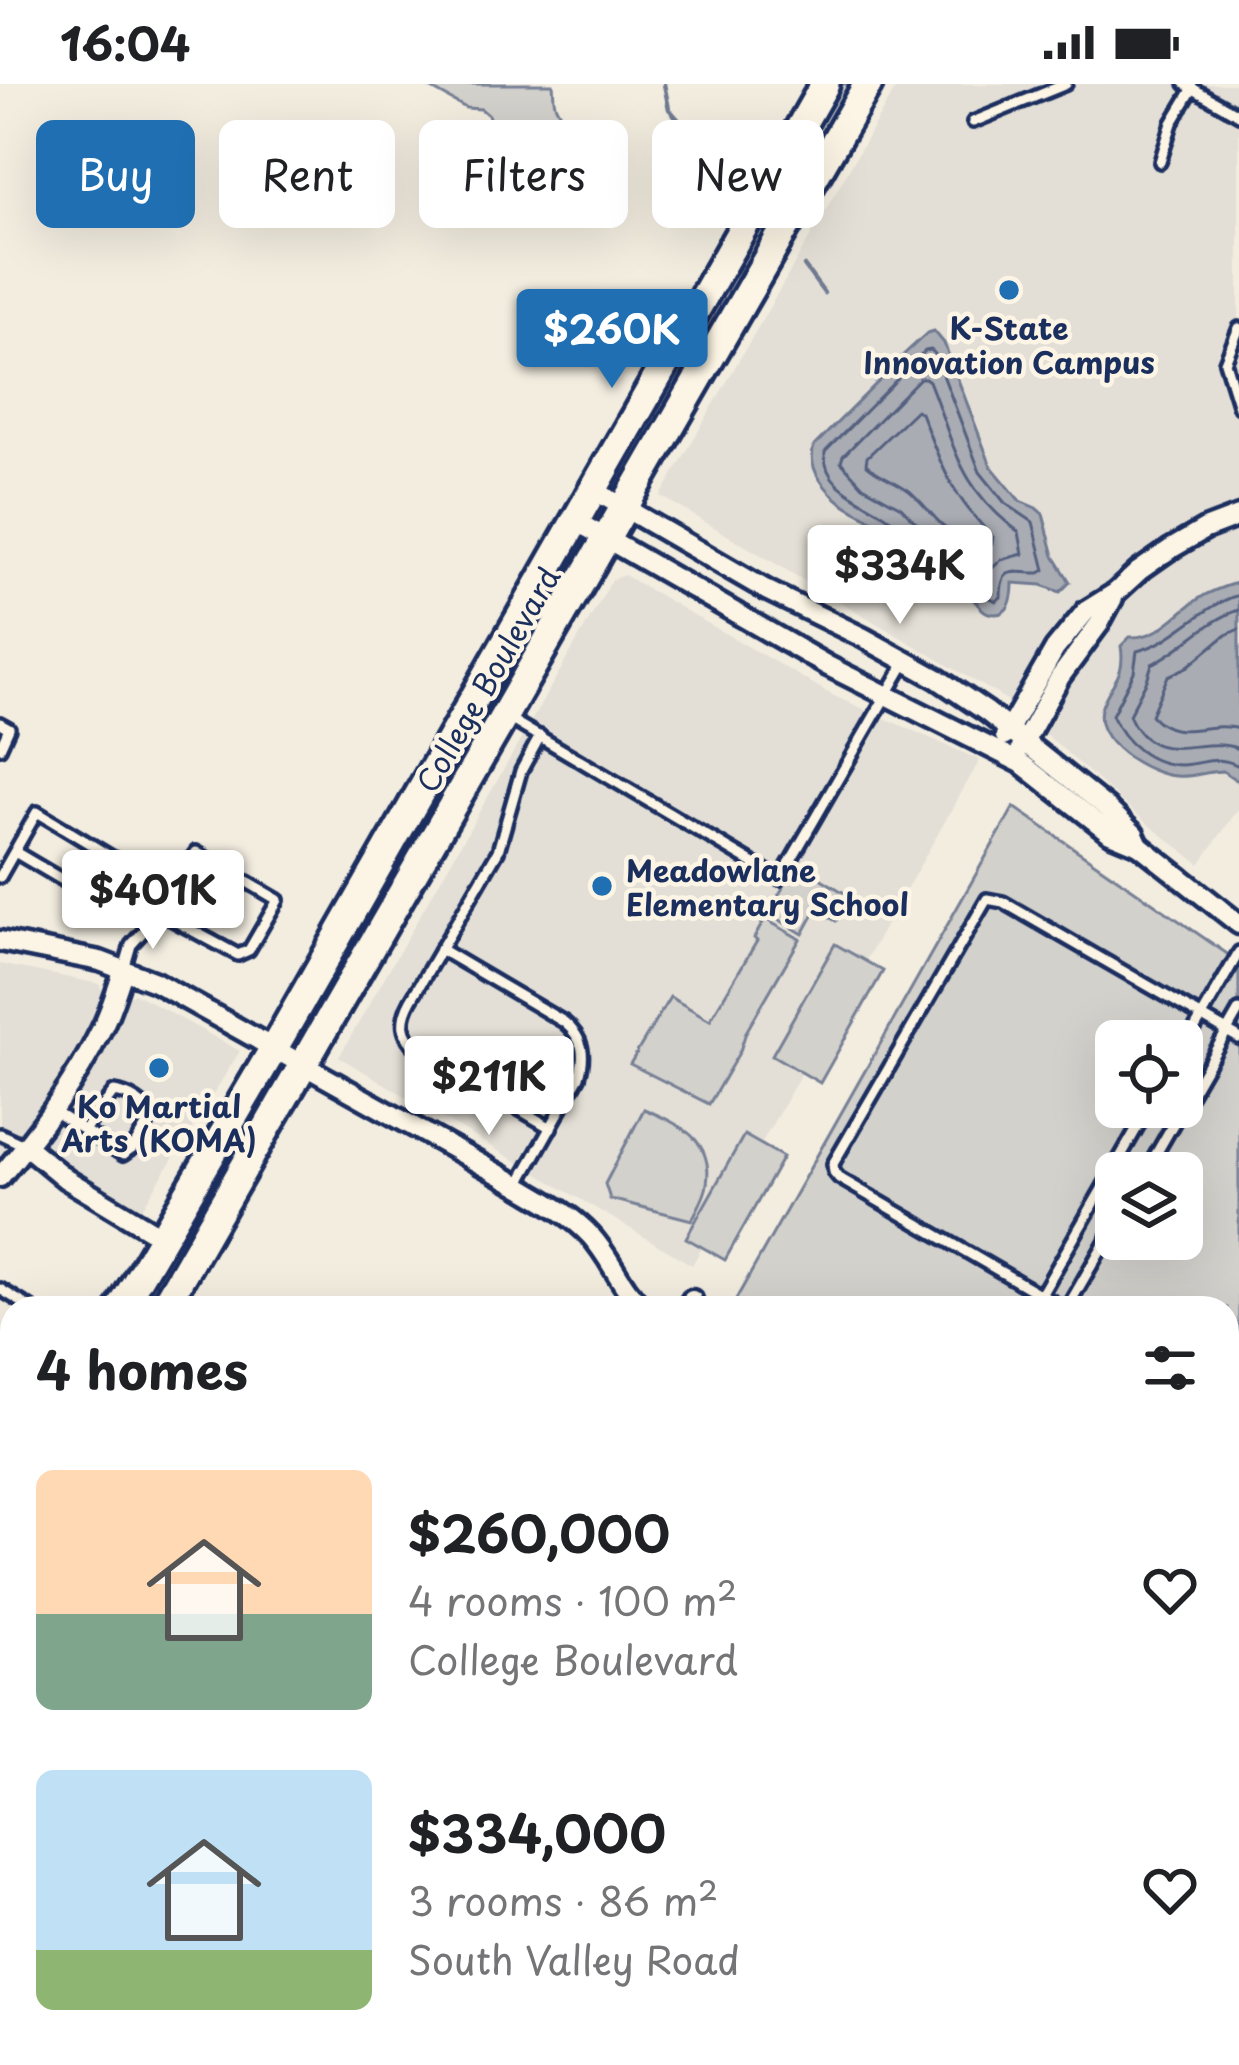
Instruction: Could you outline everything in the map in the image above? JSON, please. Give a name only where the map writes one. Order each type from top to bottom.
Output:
[{"type":"main road","name":"College Boulevard","points":[[128,1296],[825,84]]},
{"type":"main road","name":"College Boulevard","points":[[170,1296],[868,84]]},
{"type":"street","points":[[592,489],[768,591],[954,690],[1110,833],[1139,844],[1239,924]]},
{"type":"street","points":[[1011,745],[1055,650],[1086,611],[1169,550],[1239,516]]},
{"type":"street","points":[[574,520],[828,666],[1011,745]]},
{"type":"street","points":[[0,941],[124,968],[184,996],[560,1210],[590,1234],[630,1296]]},
{"type":"street","points":[[0,1177],[53,1111],[100,1034],[124,968]]},
{"type":"street","points":[[26,1146],[66,1179],[162,1237]]},
{"type":"lane","points":[[973,122],[1066,84]]},
{"type":"lane","points":[[1160,162],[1189,86],[1239,116]]},
{"type":"lane","points":[[1239,328],[1225,362],[1239,407]]},
{"type":"lane","points":[[504,716],[780,879],[906,662]]},
{"type":"lane","points":[[0,723],[9,728],[0,748]]},
{"type":"lane","points":[[540,736],[521,771],[498,851],[402,1022],[406,1039],[420,1051],[551,1128]]},
{"type":"lane","points":[[0,878],[37,812],[128,867],[110,897],[100,902],[15,852]]},
{"type":"lane","points":[[124,968],[131,944],[160,913],[196,852],[278,899],[249,950],[238,955],[160,913]]},
{"type":"lane","points":[[1138,1128],[1041,1295],[839,1178],[832,1164],[987,899],[1004,902],[1239,1038]]},
{"type":"lane","points":[[440,950],[564,1022],[583,1049],[583,1064],[518,1185]]},
{"type":"lane","points":[[1200,1020],[1239,952]]},
{"type":"lane","points":[[1157,1152],[1239,1010]]},
{"type":"lane","points":[[53,1111],[123,1155],[152,1118],[144,1106],[114,1093],[84,1130]]},
{"type":"lane","points":[[0,1134],[26,1146]]},
{"type":"lane","points":[[1072,1296],[1095,1258]]},
{"type":"shaded area","points":[[423,84],[553,84],[554,102],[565,120],[490,120],[481,109],[466,108]]},
{"type":"shaded area","points":[[837,84],[858,84],[824,140],[824,120],[817,120]]},
{"type":"shaded area","name":"K-State Innovation Campus","points":[[898,84],[1239,84],[1239,808],[1200,864],[1145,822],[1007,700],[661,496],[815,228],[824,228],[824,213]]},
{"type":"shaded area","points":[[755,228],[771,228],[736,286],[745,246]]},
{"type":"shaded area","points":[[624,575],[834,696],[980,760],[692,1265],[339,1057],[612,580]]},
{"type":"shaded area","points":[[1014,807],[1239,962],[1239,1296],[738,1296]]},
{"type":"shaded area","points":[[797,864],[851,897],[836,921],[816,910],[803,934],[768,913]]},
{"type":"shaded area","points":[[765,919],[800,939],[709,1104],[630,1064],[670,997],[710,1020]]},
{"type":"shaded area","points":[[835,944],[883,971],[820,1083],[772,1055]]},
{"type":"shaded area","points":[[0,964],[100,984],[102,991],[86,1036],[39,1112],[0,1161]]},
{"type":"shaded area","points":[[134,993],[240,1051],[141,1210],[68,1166],[45,1142],[107,1038],[124,999]]},
{"type":"shaded area","points":[[644,1109],[681,1127],[705,1155],[706,1189],[692,1220],[610,1199],[605,1184]]},
{"type":"shaded area","points":[[744,1135],[783,1157],[725,1260],[686,1238]]},
{"type":"water","points":[[934,331],[944,343],[991,466],[1020,501],[1043,514],[1054,556],[1070,582],[1060,592],[1013,583],[1011,600],[1002,613],[986,612],[920,567],[886,531],[835,497],[812,460],[814,446],[884,373]]},
{"type":"water","points":[[1239,582],[1239,782],[1223,771],[1176,776],[1137,762],[1112,743],[1100,719],[1120,672],[1121,646],[1130,637],[1159,629],[1205,595]]},
{"type":"waterway","points":[[664,84],[669,109],[679,120]]},
{"type":"waterway","points":[[804,266],[824,293]]},
{"type":"place","name":"K-State Innovation Campus","points":[[1009,290]]},
{"type":"place","name":"Meadowlane Elementary School","points":[[602,886]]},
{"type":"place","name":"Ko Martial Arts (KOMA)","points":[[159,1068]]}]
